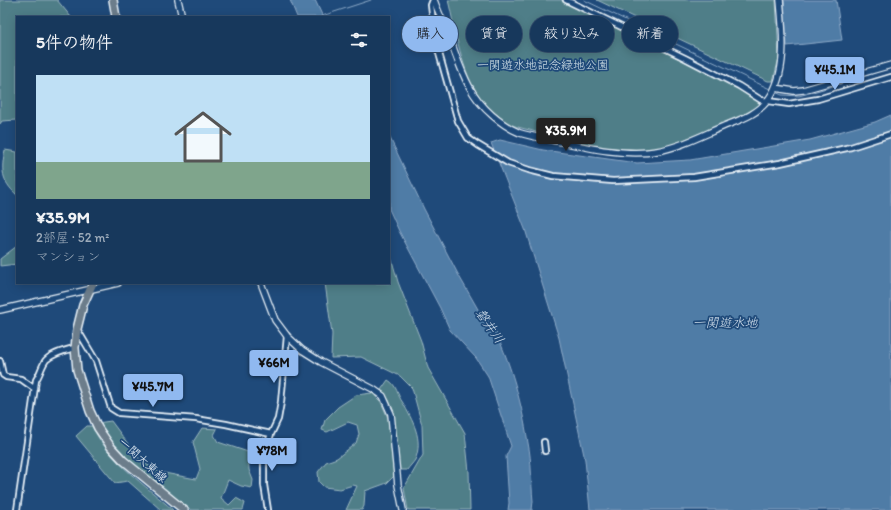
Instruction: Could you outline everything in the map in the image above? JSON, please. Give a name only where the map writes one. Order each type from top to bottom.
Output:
[{"type":"main road","points":[[113,0],[116,16]]},
{"type":"main road","name":"一関大東線","points":[[91,286],[83,306],[77,329],[75,348],[77,370],[90,411],[104,437],[123,460],[184,510]]},
{"type":"street","points":[[178,0],[182,16]]},
{"type":"street","points":[[434,0],[469,88],[482,106],[493,116],[520,133],[566,143],[615,151],[655,151],[668,149],[758,111],[770,98],[775,88],[783,58],[780,0]]},
{"type":"street","points":[[434,0],[431,5],[435,39],[460,125],[468,138],[490,154],[508,163],[529,170],[553,176],[613,181],[694,177],[780,163],[851,146],[891,134]]},
{"type":"street","points":[[566,0],[685,58],[739,86],[761,100],[770,98],[789,104],[824,97],[891,77]]},
{"type":"street","points":[[775,88],[803,90],[891,65]]},
{"type":"street","points":[[0,310],[91,286],[105,284]]},
{"type":"street","points":[[261,284],[275,320],[287,336],[302,350],[383,396],[391,414],[402,510]]},
{"type":"street","points":[[77,329],[96,361],[111,408],[119,413],[196,419],[271,434]]},
{"type":"street","points":[[268,510],[264,485],[264,455],[278,419],[287,336]]},
{"type":"street","points":[[17,510],[36,380],[45,361],[53,355],[75,348]]},
{"type":"street","points":[[0,361],[3,374],[6,377],[21,379],[35,389]]},
{"type":"street","points":[[544,442],[545,451]]},
{"type":"green space","points":[[0,0],[57,0],[70,16],[16,16],[16,120],[2,121],[0,124]]},
{"type":"green space","name":"一関遊水地記念緑地公園","points":[[448,0],[561,0],[593,16],[530,16],[530,52],[614,52],[614,26],[622,30],[622,52],[666,52],[728,83],[759,102],[760,107],[757,110],[666,147],[650,149],[601,147],[516,127],[498,116],[480,98],[473,87],[458,42],[458,16],[452,16]]},
{"type":"green space","points":[[597,0],[776,0],[779,58],[773,81],[768,81],[678,38],[678,16],[631,16]]},
{"type":"green space","points":[[5,150],[16,152],[16,194],[5,180],[3,163]]},
{"type":"green space","points":[[16,247],[16,264],[0,266],[0,259]]},
{"type":"green space","points":[[390,254],[398,282],[421,341],[428,368],[465,433],[469,472],[470,510],[408,510],[404,488],[423,455],[422,425],[412,388],[400,376],[361,357],[331,358],[332,334],[325,284],[390,284]]},
{"type":"green space","points":[[388,380],[395,387],[413,423],[418,437],[415,460],[407,470],[398,470],[394,413],[389,400],[381,390]]},
{"type":"green space","points":[[372,393],[381,402],[388,418],[394,476],[387,483],[365,491],[364,506],[362,510],[346,510],[357,486],[353,485],[340,489],[324,487],[319,482],[318,472],[326,462],[337,458],[356,443],[359,434],[357,425],[348,422],[327,432],[322,430],[325,420],[338,407],[356,395]]},
{"type":"green space","points":[[111,421],[140,460],[159,472],[196,479],[200,469],[193,442],[202,428],[217,429],[214,435],[218,442],[248,452],[249,470],[253,480],[252,488],[241,486],[228,480],[221,498],[229,505],[236,498],[245,503],[243,510],[191,510],[115,450],[97,423]]},
{"type":"green space","points":[[87,426],[92,426],[107,450],[117,461],[139,482],[173,510],[161,510],[128,481],[115,483],[76,436]]},
{"type":"water","points":[[290,0],[315,0],[323,16],[297,16]]},
{"type":"water","points":[[784,0],[836,0],[842,40],[787,46]]},
{"type":"water","name":"一関遊水地","points":[[891,115],[891,510],[590,510],[585,460],[559,338],[525,229],[491,143],[500,140],[543,150],[637,163],[690,160],[810,140],[875,122]]},
{"type":"water","name":"磐井川","points":[[390,138],[424,209],[459,276],[479,311],[486,313],[501,344],[513,376],[522,409],[531,465],[532,510],[508,510],[509,503],[506,456],[511,446],[488,376],[476,358],[450,330],[390,211]]},
{"type":"waterway","points":[[322,16],[371,0]]},
{"type":"waterway","points":[[584,0],[772,90]]},
{"type":"waterway","points":[[775,92],[782,95],[799,96],[889,68]]}]
